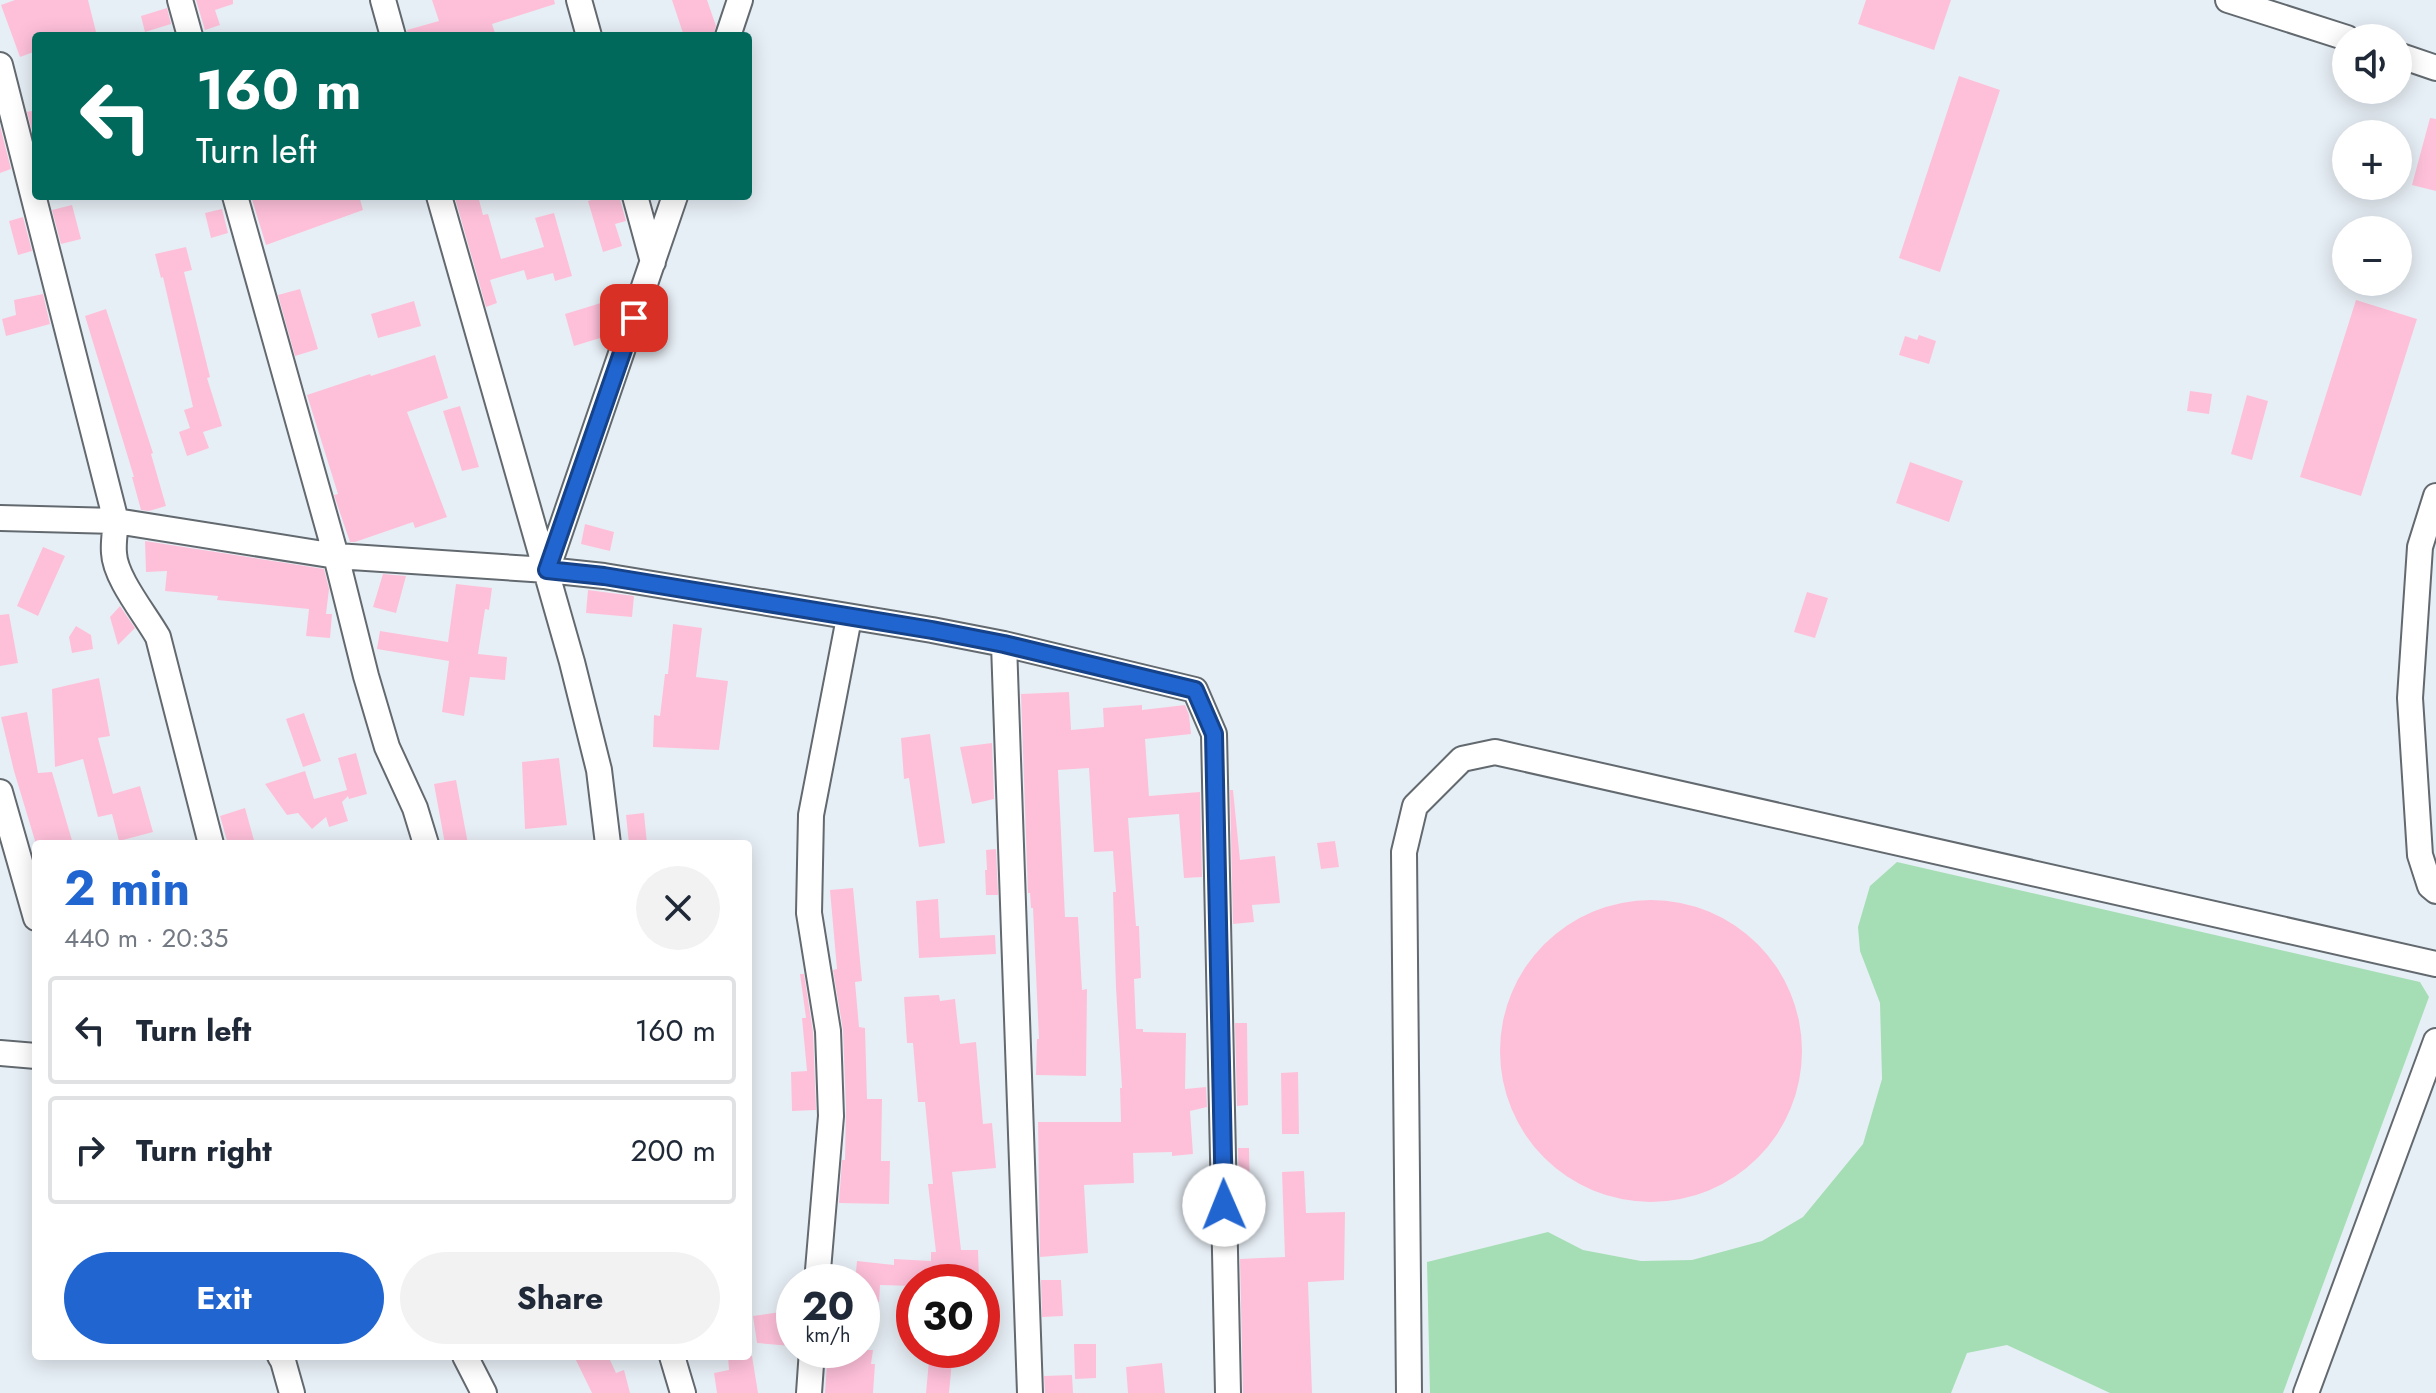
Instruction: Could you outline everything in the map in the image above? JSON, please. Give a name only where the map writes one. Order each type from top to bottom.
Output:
[{"type":"street","points":[[180,0],[189,32]]},
{"type":"street","points":[[383,0],[392,32]]},
{"type":"street","points":[[579,0],[588,32]]},
{"type":"street","points":[[729,32],[740,0]]},
{"type":"street","points":[[2228,0],[2259,4],[2332,32]]},
{"type":"street","points":[[2412,60],[2436,68]]},
{"type":"street","points":[[0,65],[32,191]]},
{"type":"street","points":[[34,200],[116,521],[114,555],[117,568],[121,580],[158,637],[210,840]]},
{"type":"street","points":[[236,200],[336,556],[366,676],[387,747],[415,808],[425,840]]},
{"type":"street","points":[[440,200],[547,570],[599,770],[608,840]]},
{"type":"street","points":[[636,200],[653,262]]},
{"type":"street","points":[[547,570],[674,200]]},
{"type":"street","points":[[2436,496],[2420,547],[2410,698],[2420,855],[2430,886],[2436,891]]},
{"type":"street","points":[[0,518],[116,521],[336,556],[604,576],[932,630],[1195,690],[1214,734],[1228,1393]]},
{"type":"street","points":[[819,1264],[831,1116],[828,1031],[809,913],[811,815],[849,618]]},
{"type":"street","points":[[1004,644],[1030,1393]]},
{"type":"street","points":[[1409,1393],[1404,852],[1415,806],[1462,759],[1495,752],[2436,964]]},
{"type":"street","points":[[0,792],[32,904]]},
{"type":"street","points":[[2306,1393],[2436,1041]]},
{"type":"street","points":[[0,1053],[32,1056]]},
{"type":"street","points":[[282,1360],[292,1393]]},
{"type":"street","points":[[467,1360],[484,1393]]},
{"type":"street","points":[[673,1360],[683,1393]]},
{"type":"street","points":[[809,1393],[811,1368]]},
{"type":"green space","points":[[1897,862],[2420,982],[2429,997],[2283,1393],[2110,1393],[2007,1345],[1967,1353],[1951,1393],[1430,1393],[1427,1262],[1548,1232],[1583,1250],[1641,1261],[1692,1260],[1762,1241],[1803,1217],[1863,1144],[1882,1079],[1880,1003],[1860,951],[1858,927],[1870,886]]},
{"type":"building","points":[[15,0],[88,0],[96,32],[32,32],[32,52],[20,57],[1,5]]},
{"type":"building","points":[[196,0],[233,0],[233,4],[215,10],[220,25],[205,30]]},
{"type":"building","points":[[432,0],[554,0],[555,4],[492,24],[495,32],[407,32],[439,21]]},
{"type":"building","points":[[672,0],[707,0],[716,26],[714,32],[683,32]]},
{"type":"building","points":[[1866,0],[1951,0],[1934,50],[1858,24]]},
{"type":"building","points":[[167,8],[171,24],[145,32],[141,16]]},
{"type":"building","points":[[1959,76],[2000,90],[1940,272],[1899,258]]},
{"type":"building","points":[[32,111],[32,131],[27,112]]},
{"type":"building","points":[[2430,118],[2436,119],[2436,191],[2412,185]]},
{"type":"building","points":[[0,126],[11,169],[0,173]]},
{"type":"building","points":[[252,200],[360,200],[363,210],[266,245]]},
{"type":"building","points":[[456,200],[479,200],[483,215],[488,214],[501,259],[544,247],[535,218],[554,213],[572,276],[555,281],[553,273],[527,280],[524,270],[490,280],[497,303],[486,307]]},
{"type":"building","points":[[620,200],[626,221],[615,224],[622,246],[603,252],[588,201]]},
{"type":"building","points":[[72,205],[81,239],[61,244],[52,210]]},
{"type":"building","points":[[222,209],[228,233],[211,238],[205,213]]},
{"type":"building","points":[[23,217],[32,251],[18,255],[9,221]]},
{"type":"building","points":[[186,247],[192,270],[184,272],[210,377],[207,378],[222,426],[203,432],[209,448],[187,456],[179,432],[190,428],[184,410],[193,407],[155,254]]},
{"type":"building","points":[[300,289],[318,349],[295,356],[278,295]]},
{"type":"building","points":[[43,294],[50,324],[6,336],[2,319],[16,315],[14,300]]},
{"type":"building","points":[[2356,300],[2417,319],[2361,496],[2300,477]]},
{"type":"building","points":[[414,301],[421,326],[378,338],[371,314]]},
{"type":"building","points":[[601,303],[610,335],[574,346],[565,314]]},
{"type":"building","points":[[106,309],[153,453],[166,506],[149,511],[141,510],[134,477],[85,316]]},
{"type":"building","points":[[1919,335],[1936,341],[1929,364],[1899,355],[1905,336],[1917,340]]},
{"type":"building","points":[[435,355],[448,398],[407,412],[447,517],[415,528],[413,522],[350,542],[307,395]]},
{"type":"building","points":[[2190,391],[2212,394],[2209,414],[2187,411]]},
{"type":"building","points":[[2247,395],[2268,401],[2252,460],[2231,454]]},
{"type":"building","points":[[460,406],[479,467],[462,471],[443,411]]},
{"type":"building","points":[[1910,462],[1963,481],[1949,522],[1896,503]]},
{"type":"building","points":[[585,524],[614,532],[610,551],[581,544]]},
{"type":"building","points":[[145,541],[324,569],[329,589],[326,614],[332,614],[330,638],[306,636],[309,609],[217,600],[218,596],[165,591],[167,571],[146,572]]},
{"type":"building","points":[[43,547],[65,556],[38,616],[17,606]]},
{"type":"building","points":[[383,574],[406,576],[396,613],[373,607]]},
{"type":"building","points":[[456,584],[492,588],[489,610],[485,609],[478,654],[507,657],[505,680],[470,677],[464,716],[442,712],[449,661],[377,649],[380,631],[448,642]]},
{"type":"building","points":[[588,590],[634,596],[632,617],[586,613]]},
{"type":"building","points":[[1807,592],[1828,598],[1815,638],[1794,632]]},
{"type":"building","points":[[120,606],[135,628],[118,645],[110,617]]},
{"type":"building","points":[[9,614],[18,663],[0,666],[0,615]]},
{"type":"building","points":[[673,624],[702,628],[696,677],[728,681],[719,750],[653,747],[654,715],[660,716]]},
{"type":"building","points":[[76,626],[91,635],[93,649],[72,653],[69,637]]},
{"type":"building","points":[[99,678],[110,736],[98,738],[113,794],[140,786],[153,832],[119,840],[112,814],[98,817],[83,759],[55,767],[52,689]]},
{"type":"building","points":[[1069,692],[1071,730],[1104,727],[1103,708],[1142,705],[1142,710],[1185,705],[1189,715],[1191,734],[1145,739],[1149,796],[1200,792],[1202,877],[1184,878],[1179,814],[1128,818],[1141,978],[1134,979],[1136,1029],[1143,1029],[1143,1032],[1186,1033],[1185,1089],[1206,1087],[1207,1107],[1190,1111],[1193,1154],[1133,1153],[1134,1183],[1084,1185],[1088,1253],[1040,1257],[1038,1122],[1121,1122],[1113,851],[1094,852],[1089,768],[1058,770],[1065,917],[1078,917],[1082,990],[1087,989],[1086,1076],[1036,1075],[1039,1039],[1033,908],[1028,893],[1021,694]]},
{"type":"building","points":[[27,712],[38,773],[52,772],[72,840],[35,840],[1,717]]},
{"type":"building","points":[[304,713],[321,761],[303,767],[286,719]]},
{"type":"building","points":[[930,734],[945,843],[919,847],[909,778],[904,779],[901,738]]},
{"type":"building","points":[[992,743],[994,799],[972,804],[960,747]]},
{"type":"building","points":[[356,753],[367,794],[349,799],[348,796],[342,802],[348,821],[329,827],[326,817],[312,829],[298,813],[287,815],[265,784],[305,771],[314,799],[347,790],[338,758]]},
{"type":"building","points":[[559,758],[567,825],[525,829],[522,762]]},
{"type":"building","points":[[456,780],[467,840],[444,840],[434,784]]},
{"type":"building","points":[[1230,790],[1233,790],[1240,860],[1275,856],[1280,903],[1252,905],[1254,922],[1233,924]]},
{"type":"building","points":[[245,808],[254,840],[227,840],[220,816]]},
{"type":"building","points":[[644,813],[647,840],[629,840],[626,815]]},
{"type":"building","points":[[1335,841],[1339,867],[1321,869],[1317,843]]},
{"type":"building","points":[[996,849],[998,895],[986,895],[986,850]]},
{"type":"building","points":[[853,888],[862,981],[855,982],[859,1027],[865,1028],[867,1099],[882,1099],[881,1161],[890,1161],[889,1204],[839,1203],[842,1160],[845,1160],[846,1108],[843,1030],[833,970],[837,969],[830,890]]},
{"type":"building","points":[[938,899],[940,938],[995,935],[996,954],[919,958],[916,901]]},
{"type":"building","points":[[1636,900],[1666,900],[1709,911],[1735,925],[1768,955],[1796,1007],[1802,1066],[1791,1109],[1777,1135],[1758,1158],[1735,1177],[1709,1191],[1666,1202],[1636,1202],[1593,1191],[1567,1177],[1534,1147],[1506,1095],[1500,1066],[1500,1036],[1511,993],[1525,967],[1555,934],[1607,906]]},
{"type":"building","points":[[800,974],[804,974],[813,1032],[816,1110],[792,1111],[791,1072],[807,1071],[802,1018],[806,1018]]},
{"type":"building","points":[[939,995],[940,1001],[955,999],[960,1044],[976,1042],[983,1124],[992,1123],[996,1168],[952,1172],[961,1250],[978,1250],[978,1264],[896,1264],[896,1285],[880,1285],[880,1264],[857,1264],[857,1261],[894,1265],[894,1259],[931,1261],[931,1252],[936,1252],[928,1184],[933,1184],[925,1102],[918,1102],[913,1043],[907,1043],[904,997]]},
{"type":"building","points":[[1235,1023],[1247,1023],[1248,1105],[1237,1106]]},
{"type":"building","points":[[1298,1072],[1299,1134],[1282,1134],[1281,1073]]},
{"type":"building","points":[[1238,1148],[1249,1148],[1250,1196],[1239,1196]]},
{"type":"building","points":[[1304,1171],[1306,1213],[1345,1212],[1344,1280],[1308,1282],[1312,1393],[1243,1393],[1240,1259],[1285,1257],[1282,1172]]},
{"type":"building","points":[[1041,1280],[1061,1280],[1063,1316],[1042,1317]]},
{"type":"building","points":[[776,1313],[776,1345],[757,1343],[753,1316]]},
{"type":"building","points":[[1074,1344],[1096,1344],[1096,1378],[1075,1379]]},
{"type":"building","points":[[752,1356],[758,1393],[717,1393],[714,1373],[729,1370],[728,1360],[752,1360]]},
{"type":"building","points":[[576,1360],[610,1360],[616,1373],[624,1370],[630,1393],[592,1393]]},
{"type":"building","points":[[1162,1363],[1165,1393],[1128,1393],[1126,1367]]},
{"type":"building","points":[[827,1368],[875,1368],[873,1393],[825,1393]]},
{"type":"building","points":[[928,1368],[951,1368],[949,1393],[926,1393]]},
{"type":"building","points":[[1072,1375],[1073,1393],[1045,1393],[1044,1376]]},
{"type":"route","points":[[634,318],[547,570],[604,576],[932,630],[1195,690],[1214,734],[1224,1205]]}]
